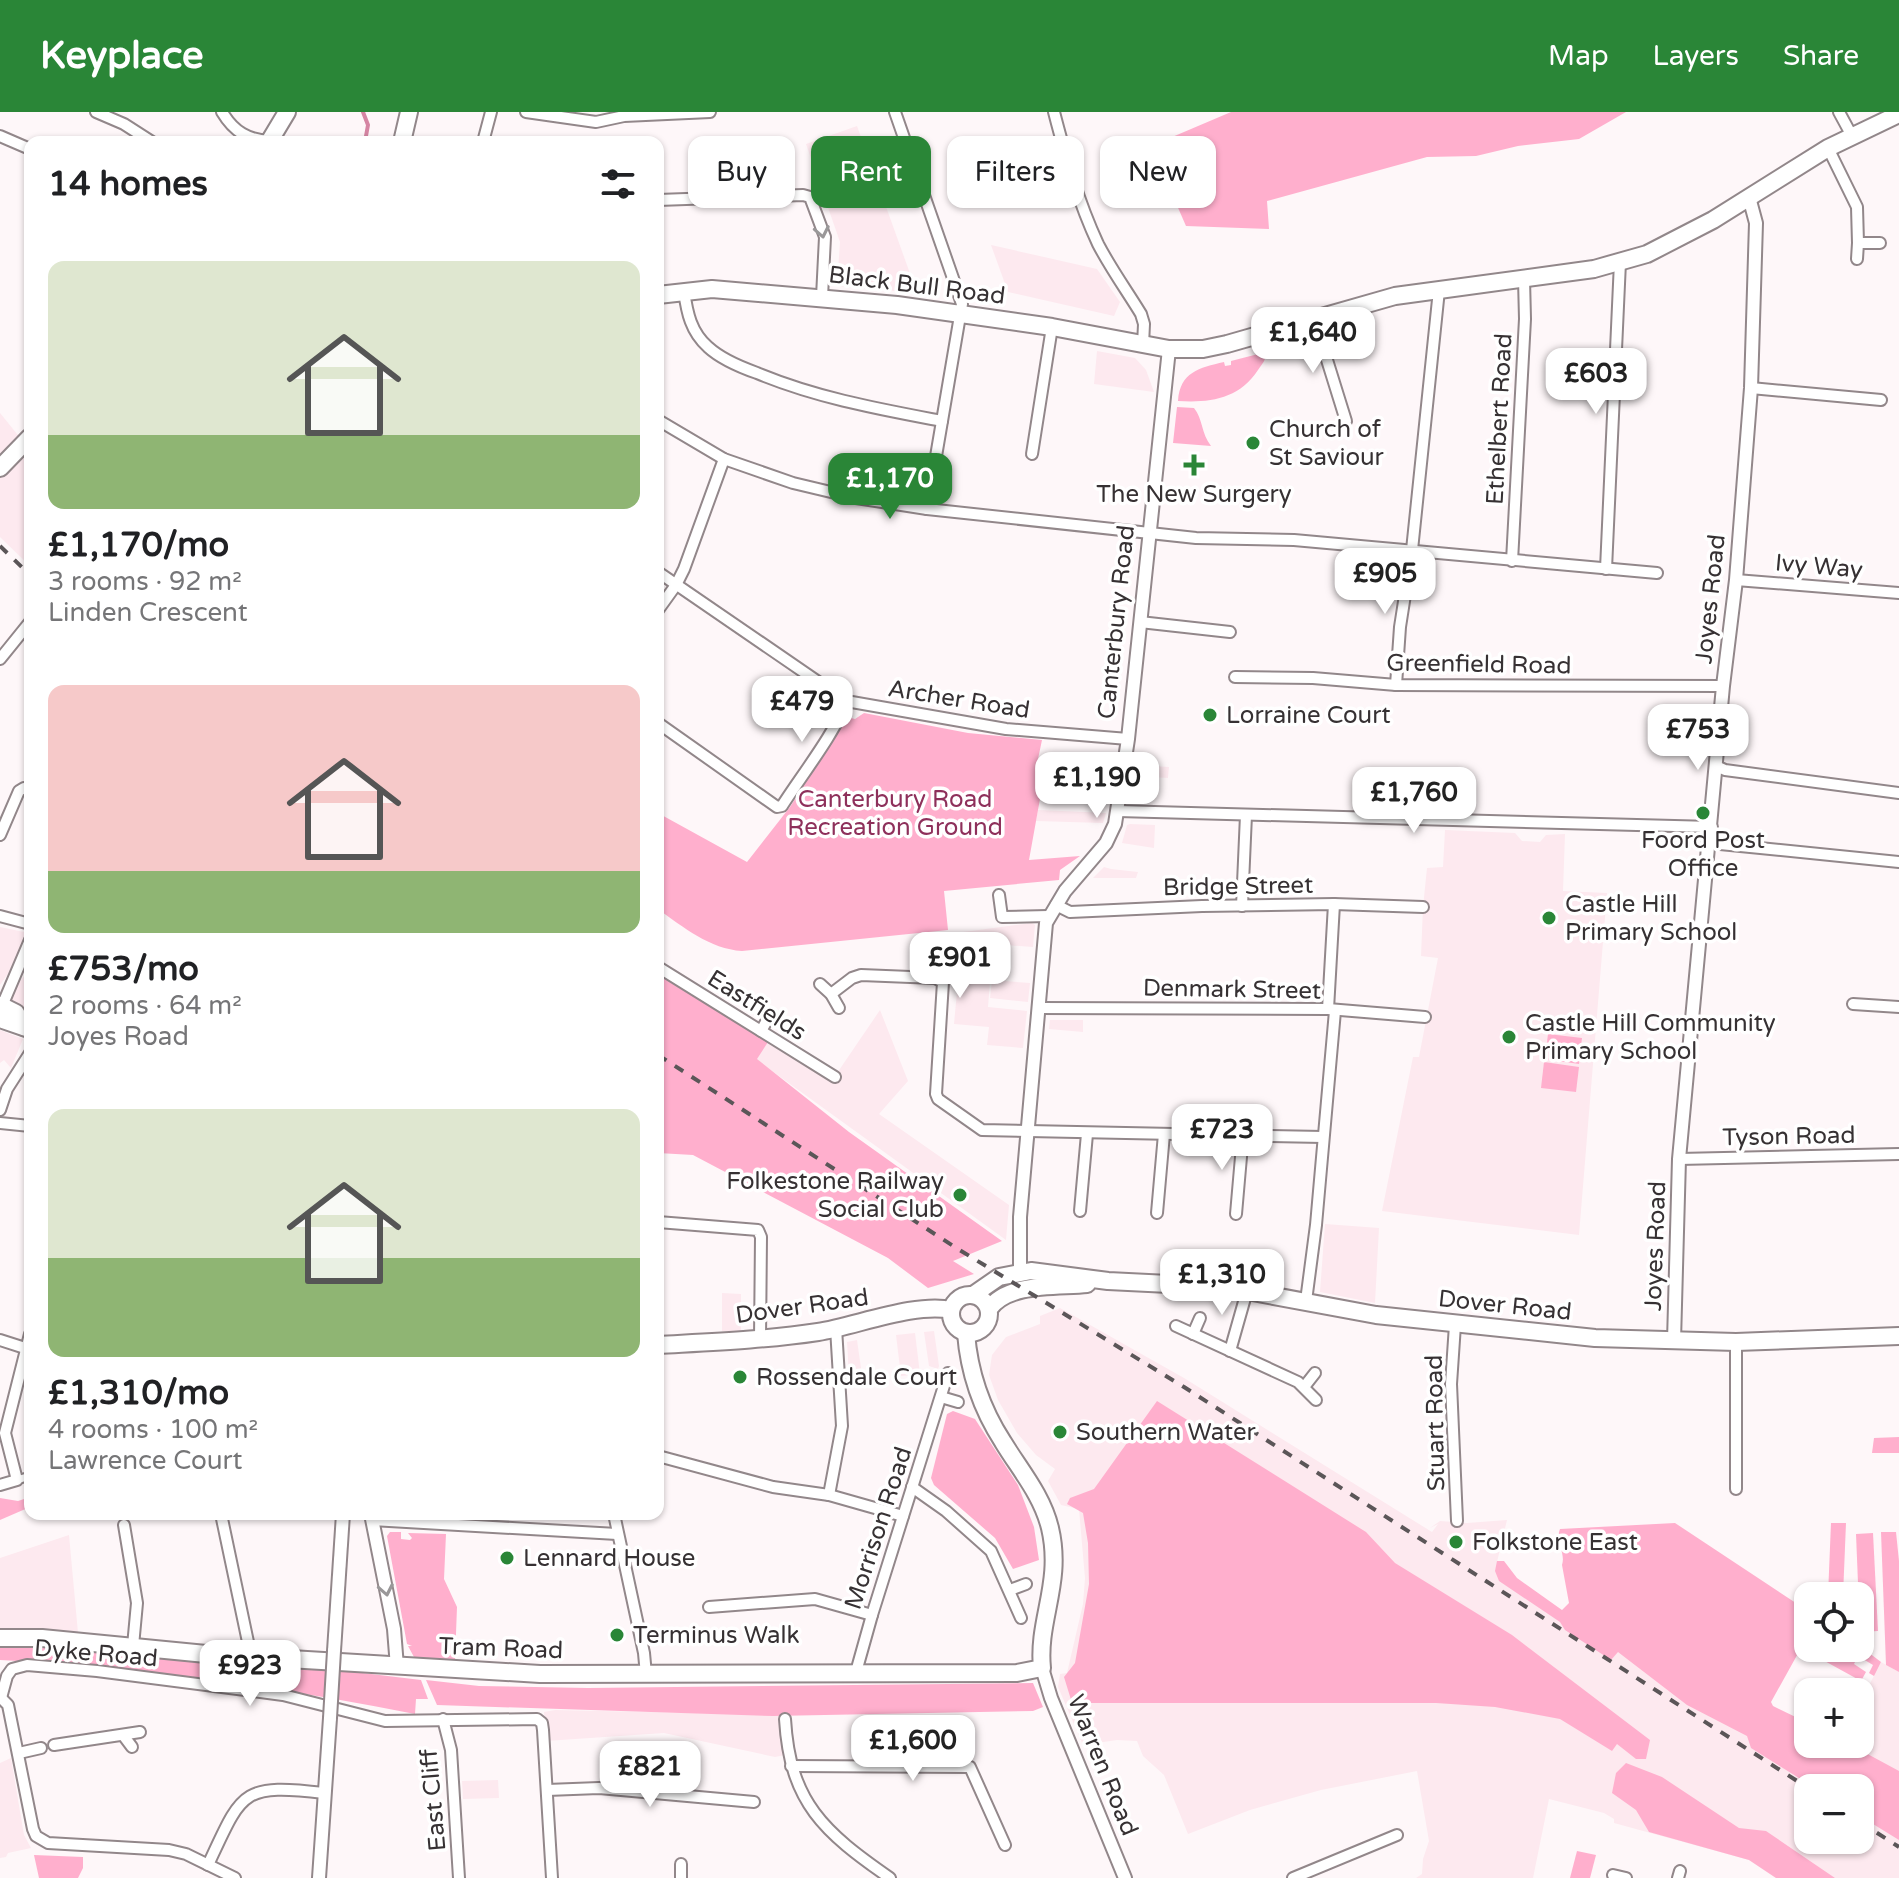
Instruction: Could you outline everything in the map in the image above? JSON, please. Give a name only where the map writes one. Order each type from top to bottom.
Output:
[{"type":"main road","points":[[273,136],[287,112]]},
{"type":"main road","points":[[403,136],[409,112]]},
{"type":"main road","points":[[1169,349],[1212,347],[1395,296],[1594,269],[1647,254],[1678,240],[1828,148],[1899,114]]},
{"type":"main road","name":"Black Bull Road","points":[[664,294],[712,289],[822,297],[962,313],[1169,349]]},
{"type":"main road","points":[[0,468],[24,446]]},
{"type":"main road","points":[[1,1010],[16,1013],[24,1025]]},
{"type":"main road","name":"Dover Road","points":[[973,1295],[988,1282],[1020,1271],[1049,1272],[1108,1281],[1247,1291],[1376,1315],[1595,1338],[1736,1342],[1899,1336]]},
{"type":"main road","name":"Dover Road","points":[[989,1309],[996,1300],[1009,1293],[1108,1281]]},
{"type":"main road","points":[[973,1295],[983,1299],[990,1315],[984,1327],[966,1333],[956,1327],[951,1310],[957,1300],[973,1295]]},
{"type":"main road","name":"Dover Road","points":[[664,1345],[760,1339],[836,1328],[930,1308],[951,1310]]},
{"type":"main road","points":[[966,1333],[973,1379],[979,1395],[1002,1442],[1040,1500],[1049,1526],[1054,1575],[1042,1644],[1042,1668]]},
{"type":"main road","name":"Tram Road","points":[[0,1638],[42,1638],[397,1667],[540,1674],[1017,1673],[1042,1668]]},
{"type":"main road","points":[[1001,1672],[1024,1660],[1042,1644]]},
{"type":"street","points":[[96,112],[143,136]]},
{"type":"street","points":[[222,112],[245,136]]},
{"type":"street","points":[[485,136],[491,112]]},
{"type":"street","points":[[526,112],[596,122],[624,116],[710,112]]},
{"type":"street","points":[[895,112],[962,299],[927,509]]},
{"type":"street","points":[[1054,112],[1075,191],[1087,220],[1106,258],[1141,314],[1143,345]]},
{"type":"street","points":[[1839,112],[1852,136]]},
{"type":"street","points":[[0,136],[24,146]]},
{"type":"street","points":[[1828,148],[1857,207],[1857,259]]},
{"type":"street","points":[[664,200],[810,197],[825,237],[822,297]]},
{"type":"street","name":"Joyes Road","points":[[1674,1341],[1679,1159],[1723,686],[1736,580],[1751,388],[1756,223],[1749,197]]},
{"type":"street","points":[[1858,243],[1880,243]]},
{"type":"street","points":[[1606,569],[1620,262]]},
{"type":"street","name":"Ethelbert Road","points":[[1512,561],[1525,319],[1524,279]]},
{"type":"street","points":[[1396,685],[1439,290]]},
{"type":"street","points":[[684,291],[693,328],[708,347],[722,357],[775,381],[840,402],[942,421]]},
{"type":"street","points":[[1314,318],[1346,421]]},
{"type":"street","points":[[1032,454],[1052,327]]},
{"type":"street","name":"Canterbury Road","points":[[1052,911],[1106,843],[1118,811],[1169,349]]},
{"type":"street","points":[[1751,388],[1881,400]]},
{"type":"street","points":[[664,424],[724,459],[793,483],[856,498],[927,509],[1150,534],[1196,538],[1278,538],[1657,573]]},
{"type":"street","points":[[664,602],[676,585],[724,459]]},
{"type":"street","name":"Archer Road","points":[[664,576],[846,701],[1006,729],[1128,739]]},
{"type":"street","name":"Ivy Way","points":[[1736,580],[1899,593]]},
{"type":"street","points":[[1140,622],[1230,632]]},
{"type":"street","points":[[0,659],[24,629]]},
{"type":"street","name":"Greenfield Road","points":[[1235,677],[1313,678],[1396,685],[1723,686]]},
{"type":"street","points":[[664,727],[777,807],[782,806],[811,762],[844,710],[846,701]]},
{"type":"street","points":[[1716,766],[1725,770],[1899,793]]},
{"type":"street","points":[[0,835],[19,791],[24,790]]},
{"type":"street","points":[[1118,811],[1712,827]]},
{"type":"street","points":[[1242,906],[1246,815]]},
{"type":"street","points":[[1710,843],[1899,862]]},
{"type":"street","name":"Bridge Street","points":[[999,895],[1002,917],[1052,911],[1242,906],[1334,904],[1423,907]]},
{"type":"street","points":[[1306,1301],[1323,1137],[1334,904]]},
{"type":"street","points":[[1020,1271],[1020,1217],[1039,1008],[1052,911]]},
{"type":"street","points":[[0,916],[24,922]]},
{"type":"street","points":[[1,1010],[24,954]]},
{"type":"street","name":"Eastfields","points":[[664,971],[835,1077]]},
{"type":"street","points":[[831,994],[861,975],[935,978],[943,982],[936,1094],[938,1099],[982,1130],[1323,1137]]},
{"type":"street","points":[[820,984],[831,994],[839,1008]]},
{"type":"street","points":[[1853,1004],[1899,1007]]},
{"type":"street","name":"Denmark Street","points":[[1039,1008],[1331,1010],[1425,1017]]},
{"type":"street","points":[[761,1031],[770,1015]]},
{"type":"street","points":[[0,1110],[7,1089],[24,1062]]},
{"type":"street","points":[[0,1123],[24,1125]]},
{"type":"street","points":[[1080,1211],[1087,1134]]},
{"type":"street","points":[[1157,1213],[1164,1134]]},
{"type":"street","points":[[1236,1214],[1243,1134]]},
{"type":"street","name":"Tyson Road","points":[[1679,1159],[1899,1154]]},
{"type":"street","points":[[664,1222],[758,1230],[761,1237],[760,1339]]},
{"type":"street","points":[[1230,1351],[1247,1291]]},
{"type":"street","points":[[1193,1334],[1200,1318]]},
{"type":"street","name":"Stuart Road","points":[[1455,1325],[1451,1384],[1457,1521]]},
{"type":"street","points":[[1176,1326],[1304,1387],[1316,1400]]},
{"type":"street","points":[[829,1495],[842,1426],[836,1328]]},
{"type":"street","points":[[0,1340],[24,1348]]},
{"type":"street","points":[[1736,1342],[1736,1489]]},
{"type":"street","points":[[17,1480],[5,1433],[24,1352]]},
{"type":"street","name":"Morrison Road","points":[[856,1672],[948,1373]]},
{"type":"street","points":[[1304,1387],[1315,1373]]},
{"type":"street","points":[[941,1397],[958,1402]]},
{"type":"street","points":[[664,1458],[773,1487],[829,1495],[903,1516]]},
{"type":"street","points":[[0,1485],[24,1478]]},
{"type":"street","points":[[912,1487],[946,1511],[991,1551],[1021,1618]]},
{"type":"street","points":[[222,1520],[248,1642],[248,1656]]},
{"type":"street","points":[[319,1878],[343,1520]]},
{"type":"street","points":[[373,1520],[394,1629],[397,1667]]},
{"type":"street","points":[[415,1520],[617,1534]]},
{"type":"street","points":[[615,1520],[646,1675]]},
{"type":"street","points":[[124,1525],[137,1603],[133,1646]]},
{"type":"street","points":[[1010,1590],[1026,1584]]},
{"type":"street","points":[[709,1607],[815,1599],[872,1615]]},
{"type":"street","name":"Dyke Road","points":[[0,1698],[12,1669],[27,1665],[283,1695],[385,1721],[443,1719]]},
{"type":"street","name":"Warren Road","points":[[1042,1668],[1051,1698],[1125,1878]]},
{"type":"street","points":[[0,1698],[8,1705],[33,1829],[40,1840],[169,1850],[186,1854],[235,1878]]},
{"type":"street","points":[[443,1719],[537,1719],[542,1723],[552,1878]]},
{"type":"street","name":"East Cliff","points":[[443,1719],[451,1750],[459,1878]]},
{"type":"street","points":[[785,1719],[787,1751],[801,1794],[841,1842],[890,1878]]},
{"type":"street","points":[[54,1745],[140,1732]]},
{"type":"street","points":[[123,1735],[132,1747]]},
{"type":"street","points":[[19,1753],[41,1748]]},
{"type":"street","points":[[791,1766],[970,1767],[1005,1845]]},
{"type":"street","points":[[208,1865],[235,1810],[254,1793],[280,1788],[324,1793]]},
{"type":"street","points":[[547,1790],[599,1788],[754,1802]]},
{"type":"street","points":[[1293,1878],[1397,1835]]},
{"type":"street","points":[[681,1864],[681,1878]]},
{"type":"street","points":[[1613,1875],[1626,1878]]},
{"type":"shaded area","points":[[857,126],[861,136],[829,136]]},
{"type":"shaded area","points":[[811,142],[811,158],[806,144]]},
{"type":"shaded area","points":[[828,208],[886,208],[917,293],[837,286],[840,242]]},
{"type":"shaded area","points":[[991,245],[1097,269],[1120,302],[1114,316],[1008,292]]},
{"type":"shaded area","points":[[1097,351],[1135,358],[1146,370],[1154,392],[1094,384]]},
{"type":"shaded area","points":[[0,413],[24,439],[24,560],[0,537]]},
{"type":"shaded area","points":[[1136,765],[1169,767],[1168,778],[1135,776]]},
{"type":"shaded area","points":[[1038,810],[1106,813],[1103,823],[1036,821]]},
{"type":"shaded area","points":[[1130,824],[1155,825],[1154,848],[1122,843]]},
{"type":"shaded area","name":"Castle Hill Community Primary School","points":[[1445,830],[1515,833],[1522,841],[1540,842],[1546,835],[1565,834],[1563,891],[1607,893],[1579,1235],[1382,1211],[1413,1057],[1419,1057],[1438,958],[1421,956],[1423,907],[1427,868],[1443,867]]},
{"type":"shaded area","points":[[1104,867],[1138,872],[1136,878],[1093,878]]},
{"type":"shaded area","points":[[1035,925],[1033,947],[993,944],[988,1007],[1027,1011],[1023,1048],[987,1045],[989,1027],[954,1024],[959,970],[948,969],[948,934]]},
{"type":"shaded area","points":[[0,927],[24,932],[24,941],[12,968],[0,985]]},
{"type":"shaded area","points":[[24,976],[24,1014],[9,1005],[17,984]]},
{"type":"shaded area","points":[[992,980],[1030,983],[1028,1002],[990,998]]},
{"type":"shaded area","points":[[880,1010],[908,1081],[879,1114],[1009,1205],[1006,1240],[747,1053],[751,1033],[831,1082]]},
{"type":"shaded area","points":[[1050,1020],[1083,1020],[1083,1032],[1049,1029]]},
{"type":"shaded area","points":[[0,1030],[23,1039],[11,1068],[4,1060],[0,1063]]},
{"type":"shaded area","points":[[1325,1224],[1379,1228],[1375,1303],[1320,1292]]},
{"type":"shaded area","points":[[722,1293],[741,1294],[741,1331],[722,1331]]},
{"type":"shaded area","points":[[1060,1308],[1184,1378],[1432,1532],[1438,1524],[1430,1528],[1440,1521],[1467,1523],[1507,1520],[1497,1562],[1562,1612],[1794,1736],[1794,1758],[1874,1758],[1873,1678],[1881,1662],[1899,1672],[1899,1878],[1776,1878],[1749,1860],[1614,1823],[1614,1819],[1604,1813],[1549,1799],[1533,1878],[1416,1878],[1422,1874],[1429,1841],[1417,1771],[1321,1790],[1250,1810],[1188,1834],[1164,1775],[1143,1756],[1137,1741],[1117,1740],[1083,1745],[1058,1687],[1060,1674],[1067,1673],[1083,1604],[1085,1578],[1079,1509],[1061,1505],[1048,1481],[1055,1469],[1036,1455],[1017,1433],[998,1400],[989,1375],[992,1355],[1006,1337],[1040,1324],[1040,1316]]},
{"type":"shaded area","points":[[934,1331],[938,1369],[929,1366],[924,1332]]},
{"type":"shaded area","points":[[915,1333],[920,1374],[901,1376],[896,1335]]},
{"type":"shaded area","points":[[857,1340],[862,1375],[849,1375],[847,1342]]},
{"type":"shaded area","points":[[69,1535],[78,1633],[0,1630],[0,1558]]},
{"type":"shaded area","points":[[544,1712],[784,1715],[785,1755],[775,1757],[664,1733],[546,1741]]},
{"type":"shaded area","points":[[11,1758],[24,1835],[31,1848],[0,1858],[0,1763]]},
{"type":"shaded area","points":[[498,1780],[499,1798],[463,1799],[462,1781]]},
{"type":"green space","points":[[1231,112],[1626,112],[1579,139],[1518,146],[1476,156],[1427,157],[1267,201],[1269,229],[1186,226],[1178,208],[1216,208],[1216,136],[1175,136]]},
{"type":"green space","points":[[1266,352],[1264,361],[1250,380],[1233,393],[1212,400],[1178,401],[1183,384],[1192,373],[1224,362],[1225,366],[1231,365],[1231,361]]},
{"type":"green space","points":[[1177,407],[1194,408],[1211,446],[1173,443]]},
{"type":"green space","name":"Canterbury Road Recreation Ground","points":[[864,713],[968,733],[1042,740],[1038,759],[1047,760],[1029,860],[1080,856],[1060,870],[1059,880],[944,891],[948,930],[742,951],[708,942],[664,913],[664,816],[747,862],[790,807],[847,717],[855,719]]},
{"type":"green space","points":[[664,979],[768,1042],[757,1059],[849,1132],[1002,1241],[953,1261],[974,1274],[928,1288],[888,1258],[693,1155],[664,1153]]},
{"type":"green space","points":[[1548,1034],[1582,1038],[1579,1064],[1545,1059]]},
{"type":"green space","points":[[1544,1062],[1579,1067],[1576,1092],[1541,1088]]},
{"type":"green space","points":[[1157,1401],[1366,1532],[1395,1563],[1512,1635],[1650,1740],[1646,1759],[1636,1759],[1617,1744],[1612,1751],[1560,1719],[1495,1707],[1436,1703],[1072,1703],[1064,1677],[1075,1663],[1089,1584],[1088,1543],[1083,1513],[1067,1504],[1070,1498],[1094,1489]]},
{"type":"green space","points":[[953,1411],[975,1419],[1018,1485],[1034,1527],[1039,1560],[1013,1569],[995,1538],[934,1485],[931,1478],[947,1414]]},
{"type":"green space","points":[[1899,1437],[1899,1453],[1872,1453],[1874,1438]]},
{"type":"green space","points":[[0,1498],[24,1499],[24,1510],[0,1520]]},
{"type":"green space","points":[[1675,1523],[1794,1602],[1794,1661],[1771,1702],[1794,1716],[1794,1758],[1874,1758],[1899,1771],[1899,1840],[1874,1825],[1874,1774],[1794,1775],[1751,1748],[1747,1736],[1687,1705],[1618,1652],[1611,1660],[1499,1581],[1495,1571],[1497,1561],[1504,1561],[1517,1578],[1562,1610],[1569,1603],[1560,1529]]},
{"type":"green space","points":[[1831,1523],[1846,1523],[1844,1582],[1829,1582]]},
{"type":"green space","points":[[390,1532],[401,1532],[401,1539],[410,1540],[412,1538],[408,1533],[446,1534],[444,1579],[457,1607],[455,1660],[414,1657],[408,1646],[412,1646],[407,1644],[387,1536]]},
{"type":"green space","points":[[1881,1532],[1896,1532],[1899,1672],[1886,1665]]},
{"type":"green space","points":[[1873,1533],[1878,1631],[1874,1631],[1874,1582],[1858,1582],[1856,1534]]},
{"type":"green space","points":[[0,1644],[321,1668],[421,1680],[428,1699],[416,1699],[415,1714],[209,1680],[0,1660]]},
{"type":"green space","points":[[1874,1657],[1881,1662],[1874,1676],[1869,1673],[1873,1665],[1868,1662],[1874,1662]]},
{"type":"green space","points":[[1826,1662],[1855,1662],[1866,1672],[1863,1678],[1856,1678]]},
{"type":"green space","points":[[426,1680],[479,1686],[588,1688],[1033,1683],[1043,1707],[1033,1711],[773,1716],[437,1705]]},
{"type":"green space","points":[[1626,1763],[1662,1777],[1739,1828],[1766,1831],[1794,1850],[1794,1854],[1800,1854],[1835,1878],[1776,1878],[1749,1860],[1649,1832],[1636,1810],[1612,1793],[1616,1773]]},
{"type":"green space","points":[[1577,1851],[1596,1855],[1590,1878],[1570,1878]]},
{"type":"green space","points":[[34,1855],[83,1857],[83,1868],[78,1878],[39,1878]]},
{"type":"waterway","points":[[363,112],[368,125],[366,136]]},
{"type":"railway","points":[[0,546],[24,569]]},
{"type":"railway","points":[[664,1059],[958,1249],[1184,1387],[1794,1779]]},
{"type":"railway","points":[[1874,1831],[1899,1847]]},
{"type":"place","name":"Church of St Saviour","points":[[1253,443]]},
{"type":"place","name":"The New Surgery","points":[[1194,465]]},
{"type":"place","name":"Lorraine Court","points":[[1210,715]]},
{"type":"place","name":"Foord Post Office","points":[[1703,813]]},
{"type":"place","name":"Castle Hill Primary School","points":[[1549,918]]},
{"type":"place","name":"Castle Hill Community Primary School","points":[[1509,1037]]},
{"type":"place","name":"Folkestone Railway Social Club","points":[[960,1195]]},
{"type":"place","name":"Rossendale Court","points":[[740,1377]]},
{"type":"place","name":"Southern Water","points":[[1060,1432]]},
{"type":"place","name":"Folkstone East","points":[[1456,1542]]},
{"type":"place","name":"Lennard House","points":[[507,1558]]},
{"type":"place","name":"Terminus Walk","points":[[617,1635]]}]
